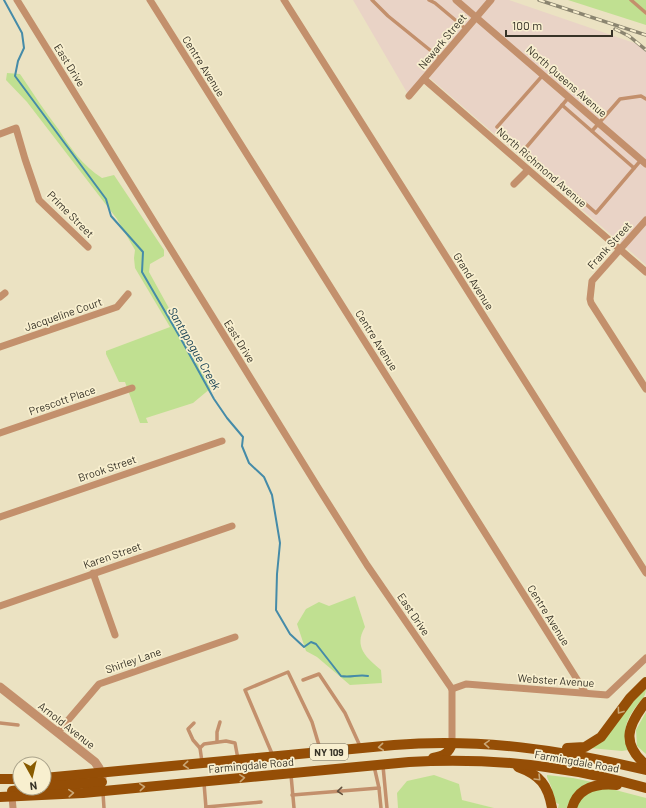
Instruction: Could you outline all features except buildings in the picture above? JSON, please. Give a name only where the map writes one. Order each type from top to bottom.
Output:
[{"type":"main road","points":[[526,747],[578,749],[591,745],[601,737],[630,698],[646,682]]},
{"type":"main road","points":[[646,702],[634,720],[629,738],[634,754],[646,765]]},
{"type":"main road","name":"Farmingdale Road","points":[[52,790],[202,764],[407,744],[452,743],[526,747],[581,756],[646,770]]},
{"type":"main road","points":[[409,762],[444,755],[449,751],[452,743]]},
{"type":"main road","name":"Farmingdale Road","points":[[52,779],[102,782],[203,782],[409,762],[458,761],[509,763],[573,770],[646,788]]},
{"type":"main road","points":[[509,763],[532,772],[539,777],[548,792],[552,808]]},
{"type":"main road","points":[[0,779],[12,779]]},
{"type":"main road","points":[[52,786],[102,782]]},
{"type":"main road","points":[[572,808],[574,801],[582,792],[594,785],[607,784],[646,788]]},
{"type":"main road","points":[[0,793],[12,791]]},
{"type":"main road","name":"Farmingdale Road","points":[[0,797],[12,796]]},
{"type":"street","name":"East Drive","points":[[18,0],[281,429],[367,565],[452,689]]},
{"type":"street","name":"Centre Avenue","points":[[150,0],[585,692]]},
{"type":"street","name":"Grand Avenue","points":[[284,0],[646,573]]},
{"type":"street","name":"North Queens Avenue","points":[[456,0],[644,162]]},
{"type":"street","name":"Newark Street","points":[[409,96],[492,0]]},
{"type":"street","name":"North Richmond Avenue","points":[[424,80],[646,272]]},
{"type":"street","name":"Prime Street","points":[[0,134],[16,128],[25,159],[40,200],[88,247]]},
{"type":"street","points":[[514,184],[528,170]]},
{"type":"street","name":"Frank Street","points":[[646,220],[592,281],[590,299],[591,303],[646,389]]},
{"type":"street","name":"Jacqueline Court","points":[[0,347],[117,307],[128,294]]},
{"type":"street","name":"Prescott Place","points":[[0,433],[132,388]]},
{"type":"street","name":"Brook Street","points":[[0,517],[222,441]]},
{"type":"street","name":"Karen Street","points":[[0,606],[232,526]]},
{"type":"street","points":[[93,573],[115,636]]},
{"type":"street","name":"Shirley Lane","points":[[58,732],[99,684],[234,637]]},
{"type":"street","name":"Webster Avenue","points":[[452,689],[466,684],[585,692],[607,695],[646,658]]},
{"type":"street","name":"Arnold Avenue","points":[[0,687],[95,762],[102,782]]},
{"type":"street","points":[[452,689],[452,743]]},
{"type":"street","points":[[12,796],[13,808]]},
{"type":"lane","points":[[372,0],[388,16],[441,59]]},
{"type":"lane","points":[[429,0],[445,11],[466,30]]},
{"type":"lane","points":[[631,0],[646,13]]},
{"type":"lane","points":[[497,127],[542,75]]},
{"type":"lane","points":[[592,131],[620,99],[641,96],[646,99]]},
{"type":"lane","points":[[541,165],[524,150],[569,97]]},
{"type":"lane","points":[[562,105],[634,168]]},
{"type":"lane","points":[[572,192],[596,213],[634,168],[644,162]]},
{"type":"lane","points":[[273,757],[245,690],[288,672],[312,722],[322,752]]},
{"type":"lane","points":[[302,680],[319,674],[345,713],[361,749]]},
{"type":"lane","points":[[217,742],[217,732],[220,722]]},
{"type":"lane","points":[[0,723],[18,725]]},
{"type":"lane","points":[[194,723],[188,729],[193,740],[200,748],[202,764]]},
{"type":"lane","points":[[200,748],[204,744],[217,742],[226,741],[235,743],[238,760]]},
{"type":"lane","points":[[378,765],[375,774],[379,788],[381,808]]},
{"type":"lane","points":[[378,765],[387,808]]},
{"type":"lane","points":[[291,774],[294,808]]},
{"type":"lane","points":[[102,782],[104,808]]},
{"type":"lane","points":[[203,782],[206,808],[261,802]]},
{"type":"lane","points":[[292,795],[379,788]]},
{"type":"shaded area","points":[[353,0],[509,0],[646,47],[646,265],[424,73],[409,96]]},
{"type":"green space","points":[[568,0],[646,0],[646,25]]},
{"type":"green space","points":[[7,73],[20,74],[83,163],[102,178],[114,175],[164,250],[164,256],[150,264],[149,272],[211,388],[193,403],[146,418],[148,423],[140,423],[125,382],[119,382],[106,351],[170,327],[135,268],[135,250],[117,219],[27,102],[6,80]]},
{"type":"green space","points":[[355,596],[365,627],[360,640],[361,646],[363,652],[381,670],[382,683],[350,685],[317,657],[306,651],[297,624],[306,609],[319,602],[329,606]]},
{"type":"green space","points":[[646,688],[644,697],[634,710],[626,726],[625,737],[628,750],[622,751],[590,748]]},
{"type":"green space","points":[[646,712],[646,754],[637,746],[636,730]]},
{"type":"green space","points":[[434,775],[459,784],[462,800],[494,808],[398,808],[397,793],[407,781]]},
{"type":"green space","points":[[547,775],[592,782],[583,786],[577,791],[569,802],[567,808],[558,808],[559,804],[556,803]]},
{"type":"green space","points":[[604,787],[646,798],[646,808],[575,808],[584,793]]},
{"type":"waterway","name":"Santapogue Creek","points":[[4,0],[22,33],[24,48],[18,61],[15,76],[106,199],[111,216],[143,252],[142,272],[214,399],[243,437],[242,446],[249,463],[264,477],[272,495],[280,543],[276,610],[290,634],[304,647],[311,642],[316,644],[341,676],[368,676]]},
{"type":"railway","points":[[539,0],[646,35]]},
{"type":"railway","points":[[615,29],[629,36],[646,50]]}]
